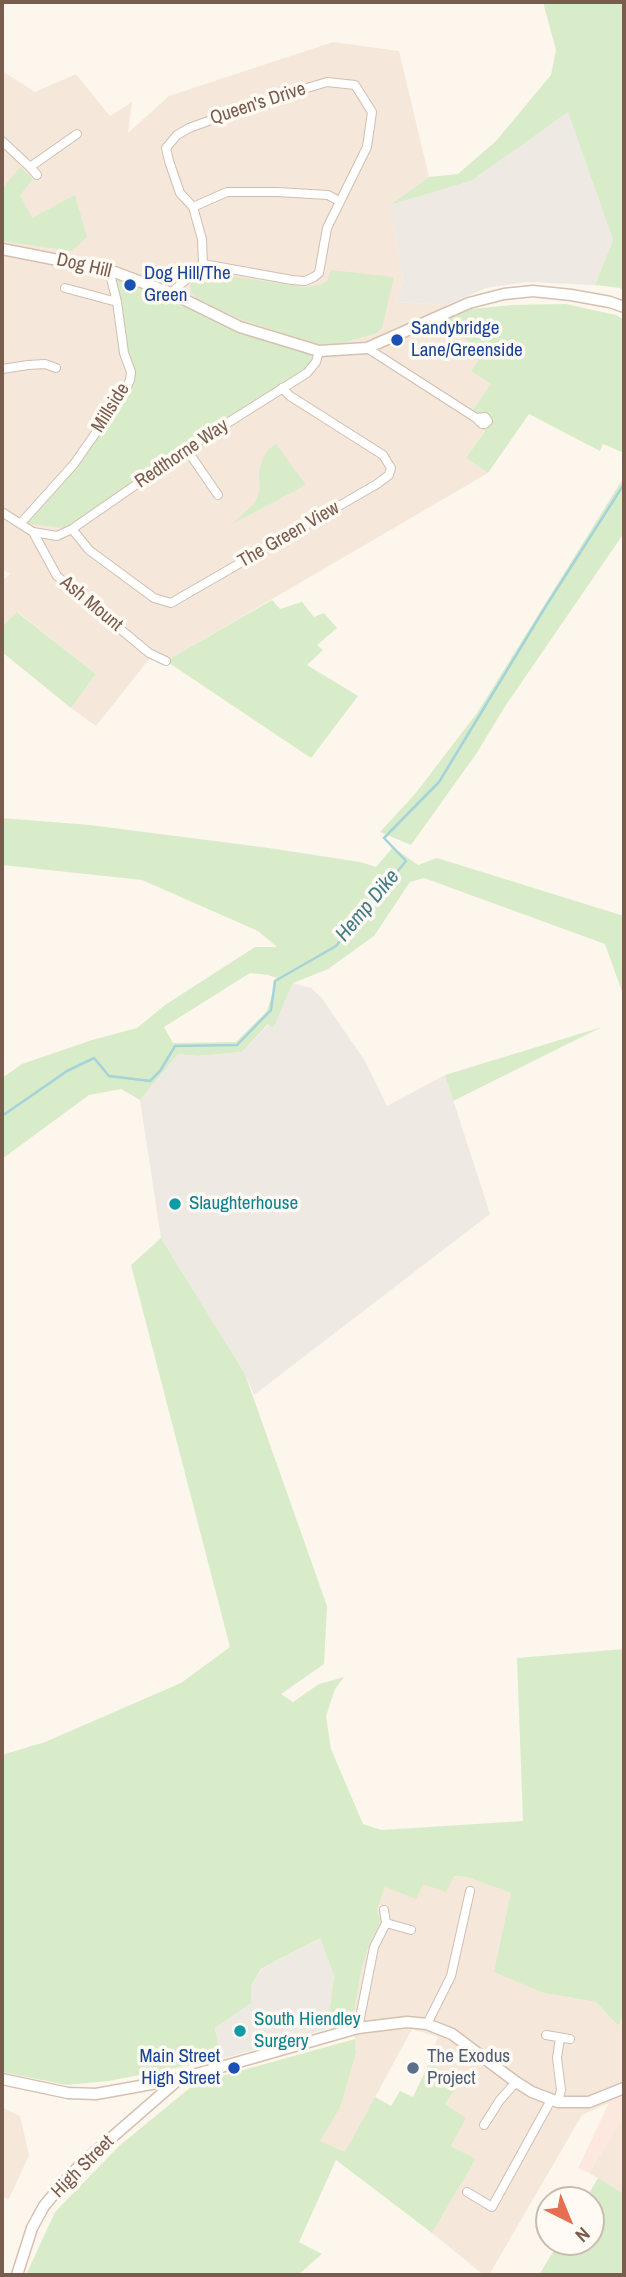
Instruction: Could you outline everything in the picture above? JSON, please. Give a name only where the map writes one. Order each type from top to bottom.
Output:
[{"type":"street","name":"Queen's Drive","points":[[203,264],[202,239],[193,207],[180,193],[166,148],[177,135],[189,128],[327,82],[355,85],[372,112],[367,147],[339,201]]},
{"type":"street","points":[[30,167],[68,146],[77,134]]},
{"type":"street","points":[[2,141],[37,175]]},
{"type":"street","points":[[171,293],[203,264],[292,280],[305,281],[314,277],[321,267],[327,228],[339,201],[328,195],[227,192],[193,207]]},
{"type":"street","name":"Dog Hill","points":[[2,249],[109,270],[171,293],[240,327],[319,351]]},
{"type":"street","name":"Millside","points":[[21,523],[74,464],[130,381],[131,372],[124,353],[117,302],[109,270]]},
{"type":"street","points":[[65,288],[117,302]]},
{"type":"street","points":[[319,351],[367,348],[469,303],[504,293],[570,295],[624,307]]},
{"type":"street","points":[[367,348],[476,418]]},
{"type":"street","name":"Redthorne Way","points":[[33,532],[57,537],[72,529],[187,450],[307,373],[316,362],[319,351]]},
{"type":"street","points":[[2,369],[45,364],[56,368]]},
{"type":"street","name":"The Green View","points":[[72,529],[89,551],[154,598],[171,603],[389,475],[391,468],[383,455],[290,397],[282,388]]},
{"type":"street","points":[[187,450],[218,495]]},
{"type":"street","points":[[2,512],[33,532]]},
{"type":"street","name":"Ash Mount","points":[[33,532],[57,576],[149,653],[166,661]]},
{"type":"street","points":[[427,2024],[451,1976],[470,1891]]},
{"type":"street","points":[[358,2028],[374,1947],[386,1923],[384,1910]]},
{"type":"street","points":[[386,1923],[411,1930]]},
{"type":"street","points":[[2,2079],[68,2093],[96,2094],[179,2078],[358,2028],[396,2022],[427,2024],[452,2034],[516,2082],[554,2101],[589,2102],[624,2088]]},
{"type":"street","points":[[546,2035],[570,2039]]},
{"type":"street","points":[[467,2192],[492,2207],[561,2090],[557,2058],[560,2038]]},
{"type":"street","name":"High Street","points":[[17,2275],[32,2228],[44,2206],[79,2166],[179,2078]]},
{"type":"street","points":[[484,2125],[499,2101],[516,2082]]},
{"type":"shaded area","points":[[333,42],[399,51],[429,177],[390,205],[403,280],[396,302],[447,305],[437,320],[486,352],[491,384],[485,431],[466,458],[488,473],[166,661],[154,653],[96,726],[71,708],[96,674],[18,612],[2,627],[2,581],[10,574],[2,569],[2,71],[35,92],[76,74],[110,116],[132,102],[128,133],[169,96]]},
{"type":"shaded area","points":[[568,111],[613,240],[595,285],[527,282],[486,288],[447,305],[396,302],[403,280],[390,205],[471,181]]},
{"type":"shaded area","points":[[293,983],[311,988],[321,997],[365,1061],[387,1106],[445,1075],[490,1214],[254,1395],[245,1374],[161,1238],[140,1100],[178,1054],[197,1056],[242,1052],[269,1024],[273,1027]]},
{"type":"shaded area","points":[[453,1876],[467,1877],[511,1893],[544,1993],[596,2002],[618,2026],[624,2013],[624,2096],[582,2115],[541,2186],[535,2186],[535,2196],[489,2275],[484,2275],[432,2233],[476,2159],[451,2146],[445,2104],[461,2080],[429,2063],[438,2037],[412,2029],[345,2153],[319,2141],[341,2106],[356,2053],[353,2021],[360,1976],[369,1945],[381,1921],[377,1910],[385,1887],[423,1884]]},
{"type":"shaded area","points":[[320,1938],[334,1976],[327,2029],[221,2059],[215,2028],[251,2003],[251,1986],[262,1969]]},
{"type":"shaded area","points":[[624,2096],[624,2126],[619,2124],[589,2173],[578,2168],[610,2101]]},
{"type":"shaded area","points":[[2,2107],[20,2116],[29,2155],[9,2199],[2,2197]]},
{"type":"shaded area","points":[[619,2123],[624,2126],[624,2194],[589,2173]]},
{"type":"green space","points":[[543,2],[624,2],[624,291],[620,288],[595,285],[613,240],[568,112],[471,181],[390,205],[429,177],[458,174],[496,141],[551,75],[556,50]]},
{"type":"green space","points":[[20,167],[33,179],[20,195],[32,218],[75,195],[87,237],[72,251],[2,241],[2,189]]},
{"type":"green space","points":[[109,270],[240,327],[319,351],[311,368],[72,529],[21,523],[47,496],[130,380]]},
{"type":"green space","points":[[331,270],[394,277],[382,328],[377,333],[336,345],[318,344],[240,319],[197,299],[191,293],[190,285],[196,277],[210,273],[304,287],[327,281]]},
{"type":"green space","points":[[566,304],[616,315],[624,320],[624,453],[603,444],[600,451],[529,414],[488,473],[466,458],[485,431],[467,418],[491,384],[471,371],[485,352],[437,320],[460,310]]},
{"type":"green space","points":[[276,444],[306,485],[232,524],[255,503],[260,489],[259,472],[263,458]]},
{"type":"green space","points":[[624,477],[624,533],[506,705],[476,754],[411,845],[380,832],[415,794],[477,713]]},
{"type":"green space","points":[[272,600],[280,609],[302,602],[314,617],[324,613],[337,628],[317,645],[323,650],[307,665],[358,696],[311,758],[166,661]]},
{"type":"green space","points":[[17,612],[96,674],[71,708],[2,652],[2,627]]},
{"type":"green space","points":[[2,818],[90,825],[269,848],[360,862],[376,867],[393,847],[418,865],[437,858],[624,916],[624,997],[605,944],[424,878],[410,882],[374,936],[328,969],[293,983],[273,1028],[268,1024],[242,1052],[197,1056],[178,1054],[140,1100],[121,1089],[89,1095],[2,1159],[2,1078],[22,1064],[137,1028],[165,1005],[255,947],[277,947],[258,931],[142,880],[2,865]],"holes":[[[250,973],[277,978],[267,1011],[236,1042],[173,1043],[164,1027]]]},
{"type":"green space","points":[[602,1027],[453,1101],[445,1075]]},
{"type":"green space","points":[[161,1238],[245,1374],[327,1606],[324,1664],[281,1694],[293,1702],[319,1684],[344,1677],[335,1689],[326,1716],[331,1749],[363,1824],[382,1830],[523,1821],[517,1658],[624,1649],[624,2013],[618,2026],[596,2002],[544,1993],[494,1972],[511,1893],[467,1877],[454,1876],[446,1892],[423,1884],[416,1899],[385,1887],[377,1910],[381,1921],[369,1945],[360,1976],[353,2021],[327,2029],[334,1976],[320,1938],[261,1969],[251,1986],[251,2003],[215,2028],[221,2059],[109,2081],[66,2085],[2,2072],[2,1755],[45,1742],[181,1683],[230,1647],[131,1265]]},
{"type":"green space","points":[[355,2039],[356,2053],[341,2106],[320,2141],[345,2152],[375,2097],[391,2106],[400,2091],[413,2097],[429,2063],[461,2080],[445,2104],[466,2118],[451,2146],[476,2159],[432,2233],[336,2160],[299,2242],[322,2254],[298,2275],[26,2275],[55,2212],[119,2146],[196,2083]]},
{"type":"green space","points":[[598,2178],[624,2194],[624,2275],[539,2275],[551,2256],[605,2256],[605,2186],[593,2186]]},
{"type":"waterway","name":"Hemp Dike","points":[[2,1116],[67,1071],[94,1058],[109,1076],[150,1081],[160,1071],[175,1046],[237,1045],[271,1010],[275,981],[336,946],[406,861],[384,838],[439,782],[624,484]]},
{"type":"place","name":"Dog Hill/The Green","points":[[130,285]]},
{"type":"place","name":"Sandybridge Lane/Greenside","points":[[397,340]]},
{"type":"place","name":"Slaughterhouse","points":[[175,1204]]},
{"type":"place","name":"South Hiendley Surgery","points":[[240,2031]]},
{"type":"place","name":"Main Street High Street","points":[[234,2068]]},
{"type":"place","name":"The Exodus Project","points":[[413,2068]]}]
